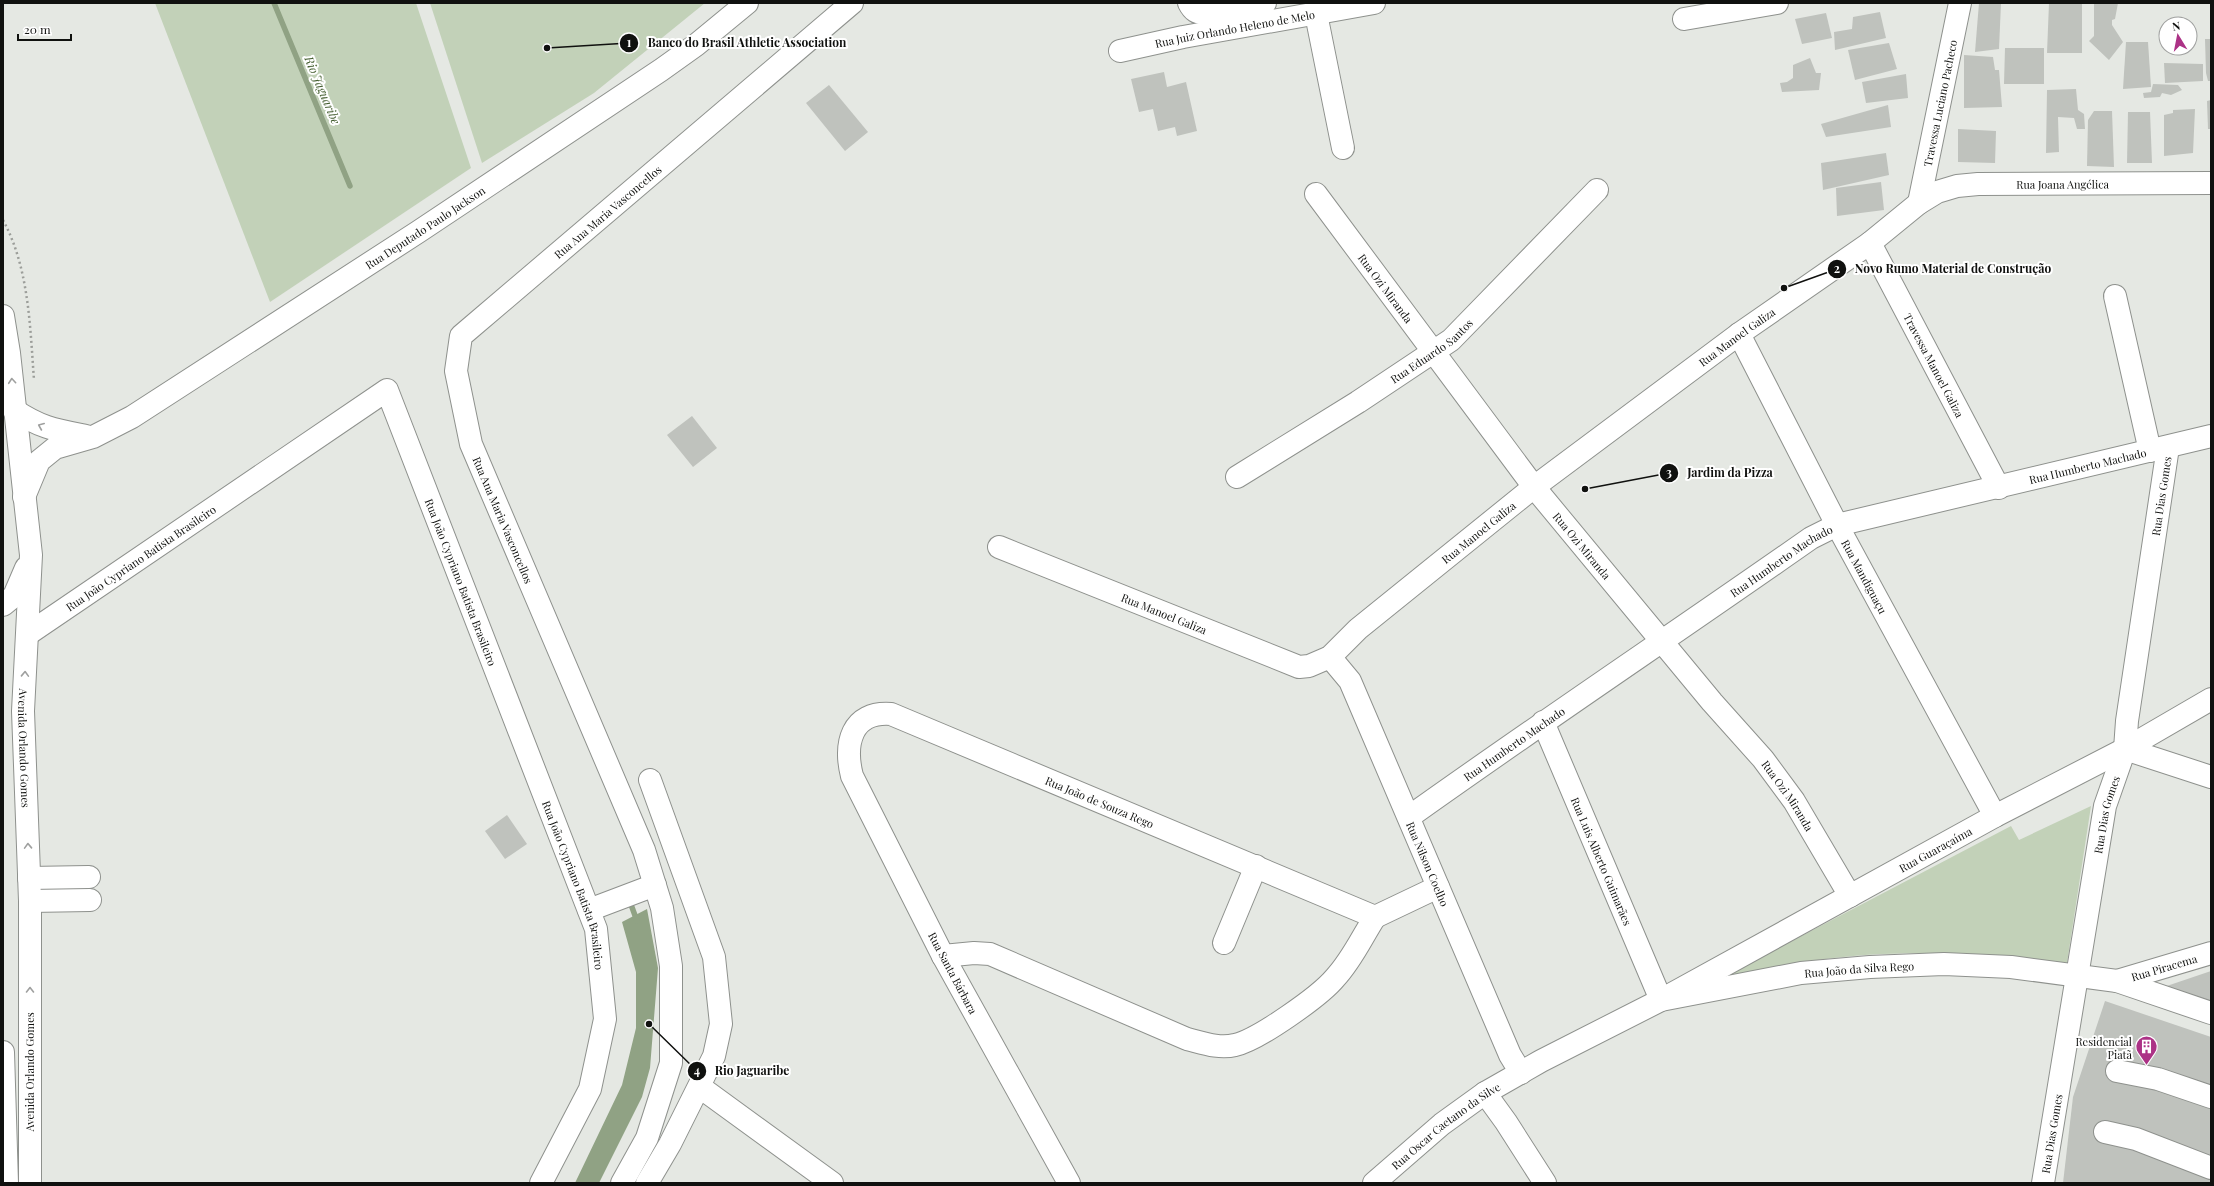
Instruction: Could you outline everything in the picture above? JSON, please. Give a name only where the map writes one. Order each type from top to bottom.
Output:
[{"type":"street","name":"Rua Deputado Paulo Jackson","points":[[24,497],[40,461],[55,448],[93,437],[132,417],[344,281],[667,66],[696,45],[747,3]]},
{"type":"street","name":"Rua Ana Maria Vasconcellos","points":[[622,1183],[647,1138],[671,1063],[671,966],[662,908],[653,886],[644,850],[471,444],[456,371],[461,336],[852,3]]},
{"type":"street","points":[[1189,3],[1192,9],[1197,13],[1205,14],[1265,3]]},
{"type":"street","name":"Rua Juiz Orlando Heleno de Melo","points":[[1120,52],[1183,37],[1374,3]]},
{"type":"street","points":[[1684,19],[1777,3]]},
{"type":"street","name":"Travessa Luciano Pacheco","points":[[1919,203],[1960,3]]},
{"type":"street","points":[[1316,14],[1343,148]]},
{"type":"street","name":"Rua Joana Angélica","points":[[1919,203],[1937,192],[1957,186],[1978,184],[2211,183]]},
{"type":"street","name":"Rua Eduardo Santos","points":[[1237,477],[1433,353],[1451,340],[1597,190]]},
{"type":"street","name":"Rua Ozi Miranda","points":[[1316,194],[1534,487],[1662,642],[1763,759],[1794,801],[1850,896]]},
{"type":"street","name":"Rua Manoel Galiza","points":[[999,547],[1299,667],[1309,666],[1330,657],[1358,629],[1534,487],[1739,334],[1870,243],[1919,203]]},
{"type":"street","name":"Travessa Manoel Galiza","points":[[1870,243],[1999,488]]},
{"type":"street","points":[[2115,296],[2159,449]]},
{"type":"street","name":"Avenida Orlando Gomes","points":[[3,316],[9,354],[14,410],[11,448],[24,497],[31,555],[23,711],[30,900],[30,1183]]},
{"type":"street","name":"Rua Mandiguaçu","points":[[1739,334],[1836,525],[1995,816]]},
{"type":"street","name":"Rua João Cypriano Batista Brasileiro","points":[[28,634],[387,390],[591,909],[596,929],[605,1019],[590,1089],[540,1183]]},
{"type":"street","points":[[14,410],[40,426],[57,431],[93,437]]},
{"type":"street","name":"Rua Humberto Machado","points":[[1409,817],[1543,722],[1662,642],[1811,538],[1836,525],[1999,488],[2211,436]]},
{"type":"street","name":"Rua Deputado Paulo Jackson","points":[[11,448],[93,437]]},
{"type":"street","name":"Rua Dias Gomes","points":[[2043,1183],[2105,806],[2125,749],[2159,449]]},
{"type":"street","points":[[3,605],[14,596],[22,582],[31,555]]},
{"type":"street","name":"Rua Nilson Coelho","points":[[1330,657],[1350,681],[1510,1055],[1521,1073]]},
{"type":"street","name":"Rua Guaraçaíma","points":[[1660,1000],[1995,816],[2125,749],[2211,699]]},
{"type":"street","name":"Rua João de Souza Rego","points":[[848,759],[850,742],[856,727],[865,718],[878,713],[891,714],[1376,917]]},
{"type":"street","name":"Rua Luis Alberto Guimarães","points":[[1543,722],[1660,1000]]},
{"type":"street","points":[[2125,749],[2211,777]]},
{"type":"street","name":"Rua Santa Bárbara","points":[[848,759],[852,776],[943,956],[1069,1183]]},
{"type":"street","points":[[647,1183],[700,1087],[714,1056],[721,1024],[714,957],[650,780]]},
{"type":"street","points":[[1224,943],[1256,866]]},
{"type":"street","points":[[29,878],[89,877]]},
{"type":"street","points":[[591,909],[653,886]]},
{"type":"street","points":[[943,956],[974,952],[990,954],[1187,1039],[1216,1047],[1235,1046],[1256,1036],[1324,990],[1336,977],[1376,917],[1438,887]]},
{"type":"street","points":[[30,900],[90,900]]},
{"type":"street","name":"Rua Piracema","points":[[2116,981],[2211,953]]},
{"type":"street","name":"Rua João da Silva Rego","points":[[1521,1073],[1660,1000],[1800,973],[1870,967],[1944,964],[2011,967],[2078,974],[2116,981],[2211,1013]]},
{"type":"street","points":[[3,1052],[7,1183]]},
{"type":"street","points":[[2117,1072],[2158,1078],[2211,1097]]},
{"type":"street","name":"Rua Oscar Caetano da Silve","points":[[1374,1183],[1442,1124],[1485,1093],[1521,1073]]},
{"type":"street","points":[[700,1087],[832,1183]]},
{"type":"street","points":[[1485,1093],[1506,1122],[1545,1183]]},
{"type":"street","points":[[2105,1132],[2136,1139],[2211,1168]]},
{"type":"street","points":[[647,1138],[667,1148]]},
{"type":"shaded area","points":[[155,3],[416,3],[471,168],[270,302]]},
{"type":"shaded area","points":[[430,3],[705,3],[594,93],[482,163]]},
{"type":"shaded area","points":[[2091,806],[2067,963],[1974,955],[1912,953],[1881,954],[1850,956],[1807,962],[1723,977],[2011,826],[2019,840]]},
{"type":"shaded area","points":[[647,909],[658,968],[650,1068],[642,1097],[599,1183],[575,1183],[622,1085],[636,1028],[636,972],[622,922]]},
{"type":"building","points":[[1979,3],[2001,3],[1999,49],[1975,52]]},
{"type":"building","points":[[2049,3],[2082,3],[2082,53],[2047,53]]},
{"type":"building","points":[[2094,3],[2118,3],[2115,19],[2112,20],[2112,25],[2123,42],[2109,60],[2089,41],[2094,36]]},
{"type":"building","points":[[1880,12],[1886,38],[1835,50],[1834,32],[1852,29],[1853,17]]},
{"type":"building","points":[[1826,13],[1832,38],[1802,44],[1795,19]]},
{"type":"building","points":[[2205,39],[2211,39],[2211,81],[2208,81],[2206,73]]},
{"type":"building","points":[[2126,42],[2148,42],[2151,87],[2123,89]]},
{"type":"building","points":[[1889,43],[1897,69],[1855,80],[1848,50]]},
{"type":"building","points":[[2005,48],[2044,48],[2044,84],[2004,84]]},
{"type":"building","points":[[1964,55],[1993,57],[1995,70],[1999,70],[2002,107],[1964,108]]},
{"type":"building","points":[[1810,58],[1816,73],[1821,73],[1819,90],[1782,92],[1780,83],[1787,82],[1793,78],[1793,65]]},
{"type":"building","points":[[2164,63],[2203,64],[2203,81],[2165,83]]},
{"type":"building","points":[[1164,72],[1167,87],[1186,82],[1197,131],[1177,136],[1175,127],[1158,131],[1153,109],[1139,112],[1131,79]]},
{"type":"building","points":[[1906,74],[1908,98],[1866,103],[1862,82]]},
{"type":"building","points":[[2153,84],[2178,85],[2182,90],[2171,95],[2162,93],[2160,97],[2144,98],[2143,93],[2151,92]]},
{"type":"building","points":[[829,85],[868,132],[845,151],[806,103]]},
{"type":"building","points":[[2076,89],[2078,110],[2084,114],[2085,129],[2077,129],[2074,118],[2058,117],[2059,152],[2046,153],[2047,90]]},
{"type":"building","points":[[2211,100],[2211,129],[2208,129],[2207,101]]},
{"type":"building","points":[[1888,105],[1891,127],[1826,137],[1821,124]]},
{"type":"building","points":[[2195,109],[2193,153],[2164,156],[2164,115],[2173,113],[2173,110]]},
{"type":"building","points":[[2094,111],[2112,111],[2114,167],[2087,166],[2088,120]]},
{"type":"building","points":[[2128,112],[2150,112],[2152,163],[2127,163]]},
{"type":"building","points":[[1958,129],[1996,131],[1995,163],[1958,162]]},
{"type":"building","points":[[1886,153],[1889,175],[1823,190],[1821,163]]},
{"type":"building","points":[[1881,182],[1884,210],[1837,216],[1836,188]]},
{"type":"building","points":[[692,416],[717,448],[693,467],[667,435]]},
{"type":"building","points":[[507,815],[527,844],[505,859],[485,831]]},
{"type":"building","points":[[2211,971],[2211,1009],[2155,990]]},
{"type":"building","name":"Residencial Piatã","points":[[2105,1001],[2211,1037],[2211,1183],[2063,1183],[2073,1097]]},
{"type":"waterway","name":"Rio Jaguaribe","points":[[274,3],[350,186]]},
{"type":"waterway","name":"Rio Jaguaribe","points":[[629,899],[637,921]]},
{"type":"place","name":"Banco do Brasil Athletic Association","points":[[547,48]]},
{"type":"place","name":"Novo Rumo Material de Construção","points":[[1784,288]]},
{"type":"place","name":"Jardim da Pizza","points":[[1585,489]]},
{"type":"place","name":"Rio Jaguaribe","points":[[649,1024]]},
{"type":"place","name":"Residencial Piatã","points":[[2147,1066]]}]
